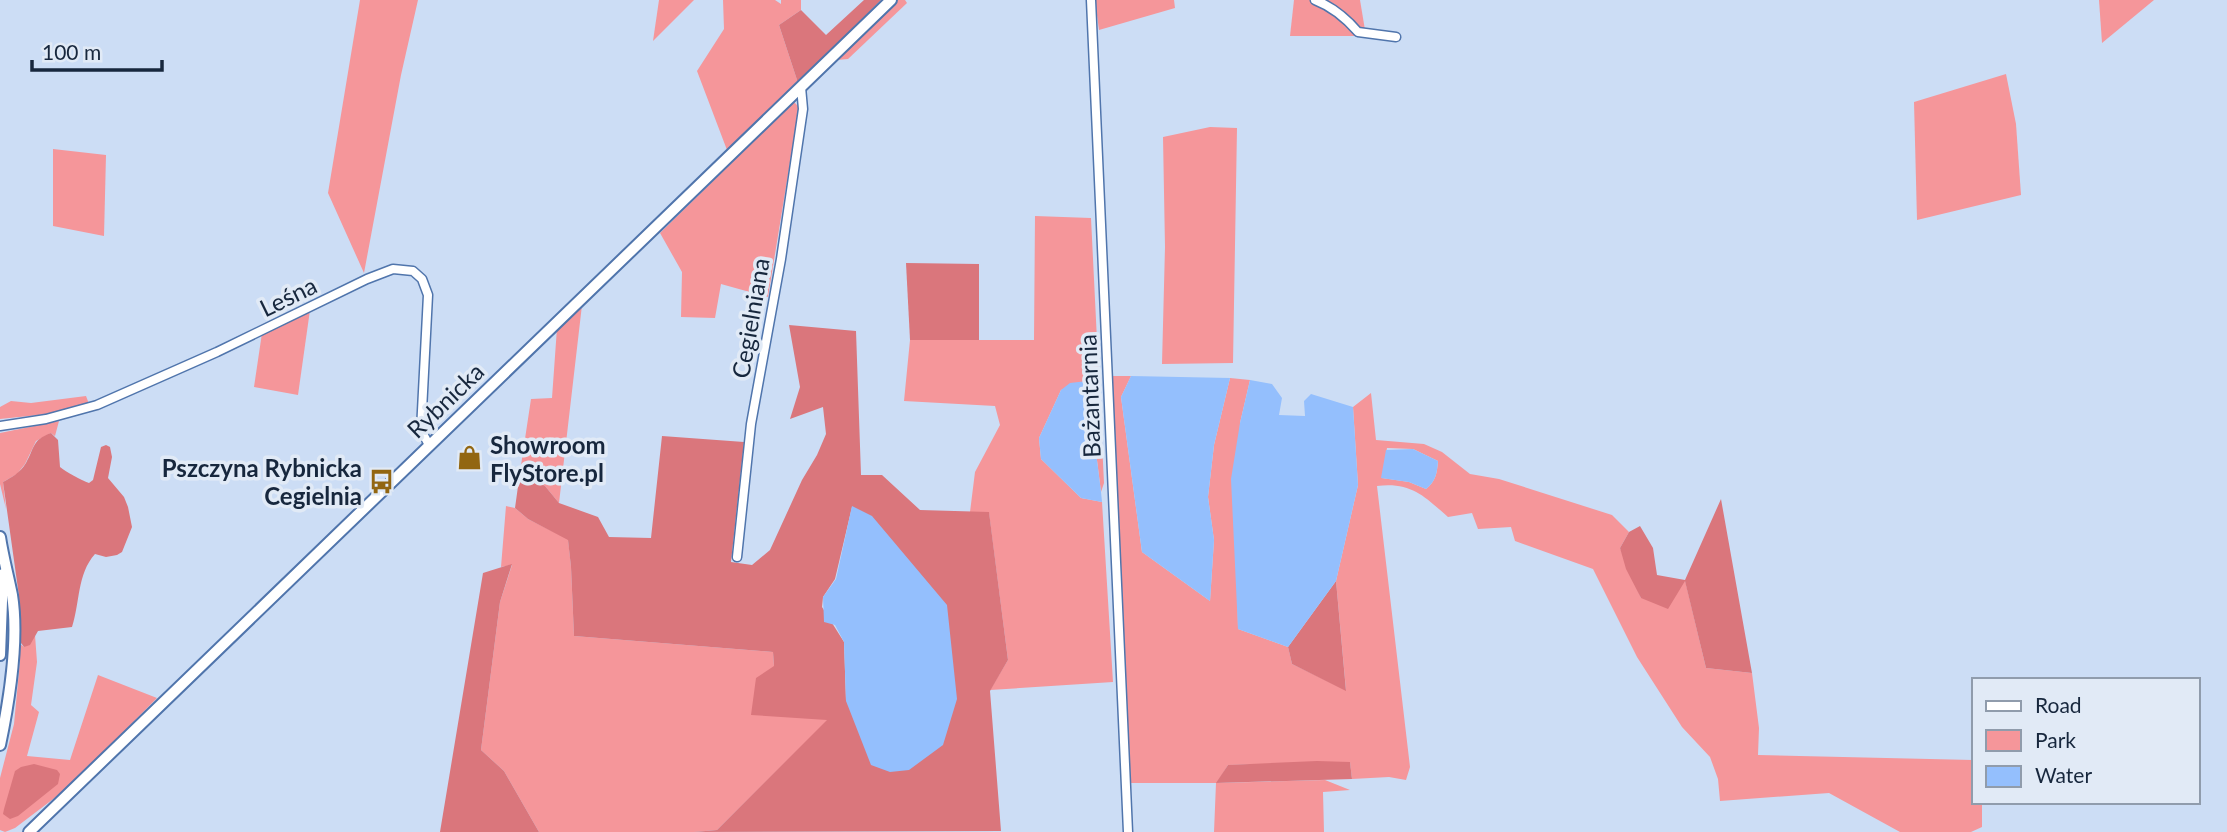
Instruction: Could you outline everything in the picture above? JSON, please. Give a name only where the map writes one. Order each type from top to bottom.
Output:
[{"type":"main road","name":"Rybnicka","points":[[29,832],[891,0]]},
{"type":"main road","points":[[0,537],[12,596],[13,631],[9,690],[0,745]]},
{"type":"main road","points":[[0,655],[4,564]]},
{"type":"street","name":"Bażantarnia","points":[[1091,0],[1128,832]]},
{"type":"street","points":[[1315,0],[1328,5],[1348,20],[1358,32],[1396,37]]},
{"type":"street","name":"Cegielniana","points":[[737,557],[751,424],[803,109],[801,87]]},
{"type":"street","name":"Leśna","points":[[0,426],[71,414],[109,400],[393,269],[413,271],[422,279],[428,295],[421,430],[429,445]]},
{"type":"green space","points":[[360,0],[418,0],[401,75],[364,273],[328,193]]},
{"type":"green space","points":[[659,0],[694,0],[653,41]]},
{"type":"green space","points":[[723,0],[775,0],[781,4],[781,0],[801,0],[801,10],[779,25],[798,83],[727,150],[697,71],[724,29]]},
{"type":"green space","points":[[898,0],[905,0],[907,3],[848,59],[837,60]]},
{"type":"green space","points":[[1095,0],[1174,0],[1175,8],[1099,30]]},
{"type":"green space","points":[[1294,0],[1360,0],[1366,36],[1290,36]]},
{"type":"green space","points":[[2099,0],[2154,0],[2102,43]]},
{"type":"green space","points":[[2006,74],[2016,124],[2021,195],[1917,220],[1914,102]]},
{"type":"green space","points":[[794,102],[799,107],[768,297],[721,284],[715,318],[681,317],[682,272],[660,233]]},
{"type":"green space","points":[[1210,127],[1237,128],[1233,363],[1162,364],[1165,247],[1163,137]]},
{"type":"green space","points":[[53,149],[106,155],[104,236],[53,226]]},
{"type":"green space","points":[[1035,216],[1091,218],[1104,483],[1101,492],[1087,381],[1061,390],[1039,438],[1041,459],[1081,498],[1102,502],[1113,682],[990,690],[1008,660],[989,513],[970,512],[975,472],[1000,425],[995,406],[904,401],[910,340],[1034,340]]},
{"type":"green space","points":[[582,305],[559,503],[545,486],[520,472],[531,399],[552,398],[557,328]]},
{"type":"green space","points":[[310,310],[298,395],[254,387],[262,333]]},
{"type":"green space","points":[[1111,376],[1131,376],[1121,397],[1142,552],[1210,601],[1214,540],[1208,497],[1214,445],[1230,378],[1250,380],[1240,423],[1238,629],[1288,647],[1292,664],[1346,690],[1336,581],[1358,485],[1353,407],[1371,393],[1376,440],[1424,444],[1442,452],[1470,474],[1499,479],[1612,515],[1629,532],[1620,548],[1641,598],[1685,580],[1706,668],[1752,673],[1759,728],[1758,755],[1972,760],[1972,804],[1982,804],[1982,827],[1971,832],[1900,832],[1829,793],[1720,801],[1718,779],[1710,757],[1682,727],[1637,657],[1593,569],[1515,541],[1511,527],[1478,529],[1472,513],[1448,517],[1416,492],[1389,485],[1377,486],[1410,767],[1406,780],[1389,777],[1352,779],[1350,762],[1228,765],[1217,783],[1325,780],[1350,790],[1323,792],[1324,832],[1214,832],[1216,783],[1129,783]],"holes":[[[1387,448],[1413,449],[1438,461],[1435,476],[1426,489],[1409,482],[1382,478]]]},
{"type":"green space","points":[[86,396],[89,404],[48,414],[0,419],[0,407],[11,401],[31,403]]},
{"type":"green space","points":[[59,421],[55,436],[51,433],[36,441],[17,474],[3,482],[6,509],[0,484],[0,433]]},
{"type":"green space","points":[[506,506],[515,508],[528,519],[568,539],[574,636],[773,652],[774,666],[828,720],[717,830],[539,832],[504,771],[481,750],[500,602],[512,565],[501,567]]},
{"type":"green space","points":[[35,635],[37,662],[31,705],[39,712],[27,756],[70,760],[98,675],[157,698],[69,787],[15,828],[5,832],[0,830],[0,778],[14,724],[20,661],[19,643],[24,647]]},
{"type":"shaded area","points":[[864,0],[881,0],[798,83],[779,25],[801,10],[826,35]]},
{"type":"shaded area","points":[[906,263],[979,264],[979,340],[910,340]]},
{"type":"shaded area","points":[[789,325],[856,331],[861,475],[882,475],[920,510],[989,512],[1008,660],[990,691],[1001,831],[694,832],[717,830],[827,720],[751,715],[756,678],[774,666],[773,652],[574,636],[568,540],[528,519],[515,508],[520,472],[545,486],[559,503],[598,517],[609,537],[651,538],[662,436],[744,442],[731,562],[752,565],[770,550],[826,434],[823,407],[790,419],[800,387]],"holes":[[[852,507],[846,701],[844,642],[822,607],[823,597],[835,579]]]},
{"type":"shaded area","points":[[51,433],[58,440],[60,467],[89,483],[93,480],[101,447],[110,447],[112,457],[108,478],[124,497],[132,527],[122,552],[106,557],[95,554],[89,562],[82,580],[72,627],[38,631],[30,645],[24,647],[21,643],[19,596],[3,482],[26,463],[37,441]]},
{"type":"shaded area","points":[[1721,499],[1752,673],[1706,668],[1685,581],[1668,609],[1641,598],[1626,569],[1620,548],[1629,532],[1640,526],[1653,548],[1657,575],[1685,580]]},
{"type":"shaded area","points":[[512,564],[500,602],[481,750],[504,771],[539,832],[440,832],[483,573]]},
{"type":"shaded area","points":[[1336,581],[1346,691],[1292,664],[1288,647]]},
{"type":"shaded area","points":[[1350,762],[1352,779],[1216,783],[1228,765]]},
{"type":"shaded area","points":[[34,764],[57,770],[60,774],[58,784],[18,816],[10,819],[3,814],[15,771]]},
{"type":"water","points":[[1131,376],[1230,378],[1214,445],[1208,497],[1214,540],[1210,601],[1142,552],[1121,397]]},
{"type":"water","points":[[1250,380],[1272,384],[1282,398],[1279,415],[1305,416],[1304,401],[1311,394],[1353,407],[1358,485],[1336,581],[1288,647],[1238,629],[1231,479]]},
{"type":"water","points":[[1087,381],[1102,502],[1081,498],[1041,459],[1039,438],[1061,390],[1070,383]]},
{"type":"water","points":[[1413,449],[1438,461],[1432,483],[1426,489],[1409,482],[1381,478],[1386,450]]},
{"type":"water","points":[[852,506],[872,516],[947,605],[957,699],[943,745],[909,770],[890,772],[871,765],[846,701],[844,642],[835,625],[824,622],[823,597],[836,579]]},
{"type":"place","name":"Showroom FlyStore.pl","points":[[470,458]]},
{"type":"place","name":"Pszczyna Rybnicka Cegielnia","points":[[382,481]]}]
